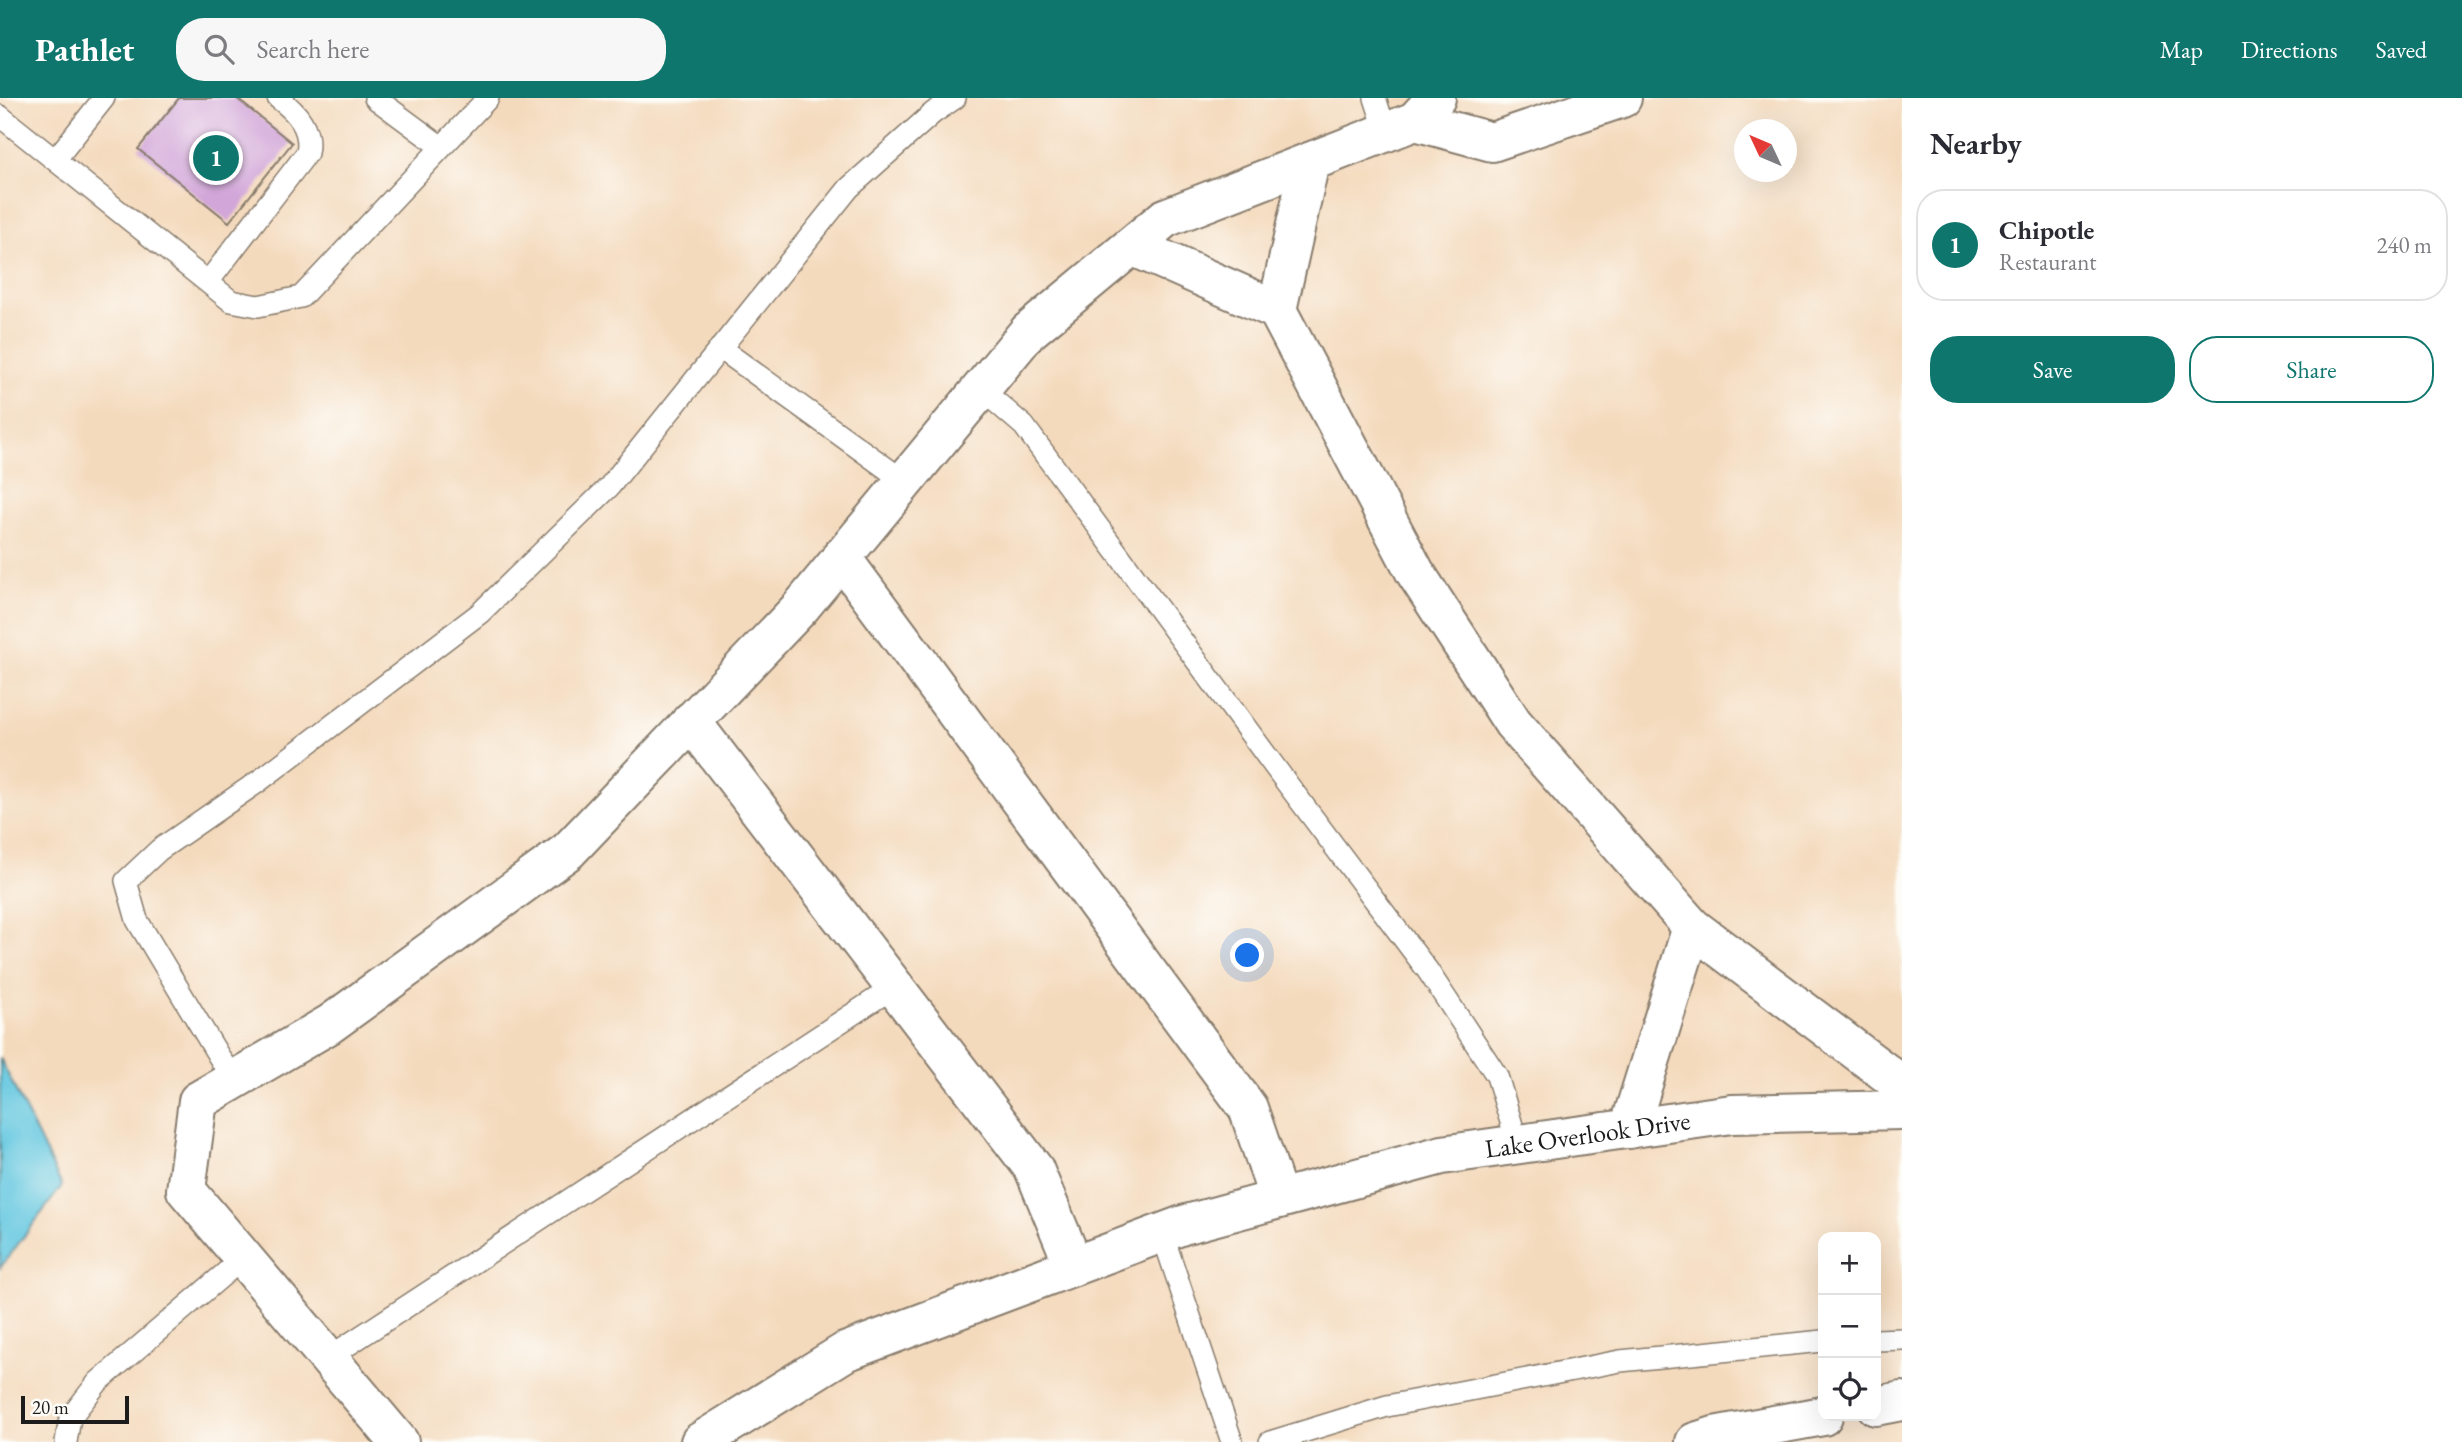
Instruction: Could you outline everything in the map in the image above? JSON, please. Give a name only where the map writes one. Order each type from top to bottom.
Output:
[{"type":"street","points":[[399,1442],[186,1191],[198,1101],[330,1024],[568,851],[800,608],[1028,332],[1166,218],[1310,162],[1403,112],[1492,142],[1574,106],[1622,98]]},
{"type":"street","points":[[1277,310],[1310,162]]},
{"type":"street","points":[[1132,246],[1277,310],[1415,572],[1513,723],[1692,927],[1902,1085]]},
{"type":"street","points":[[841,557],[1248,1108],[1279,1199]]},
{"type":"street","points":[[691,721],[1034,1170],[1074,1266]]},
{"type":"street","points":[[1629,1129],[1692,927]]},
{"type":"street","name":"Lake Overlook Drive","points":[[700,1442],[845,1352],[1183,1225],[1442,1155],[1732,1114],[1902,1110]]},
{"type":"street","points":[[1881,1405],[1902,1401]]},
{"type":"street","points":[[1695,1442],[1818,1417]]},
{"type":"lane","points":[[55,160],[104,98]]},
{"type":"lane","points":[[208,282],[307,153],[310,139],[306,127],[278,98]]},
{"type":"lane","points":[[375,98],[440,146]]},
{"type":"lane","points":[[0,116],[231,301],[258,306],[301,297],[364,232],[440,146],[488,98]]},
{"type":"lane","points":[[233,1080],[137,920],[126,881],[159,850],[259,781],[480,613],[609,487],[849,188],[933,113],[955,98]]},
{"type":"lane","points":[[720,348],[904,481]]},
{"type":"lane","points":[[981,389],[1024,426],[1428,971],[1497,1076],[1518,1145]]},
{"type":"lane","points":[[328,1358],[894,987]]},
{"type":"lane","points":[[1162,1233],[1232,1442]]},
{"type":"lane","points":[[66,1442],[70,1418],[98,1382],[243,1258]]},
{"type":"lane","points":[[1881,1340],[1902,1339]]},
{"type":"lane","points":[[1270,1442],[1387,1406],[1620,1361],[1818,1341]]},
{"type":"water","points":[[0,1058],[62,1186],[0,1268]]},
{"type":"building","points":[[179,98],[236,98],[292,143],[229,222],[138,149]]},
{"type":"place","name":"Chipotle","points":[[216,158]]}]
